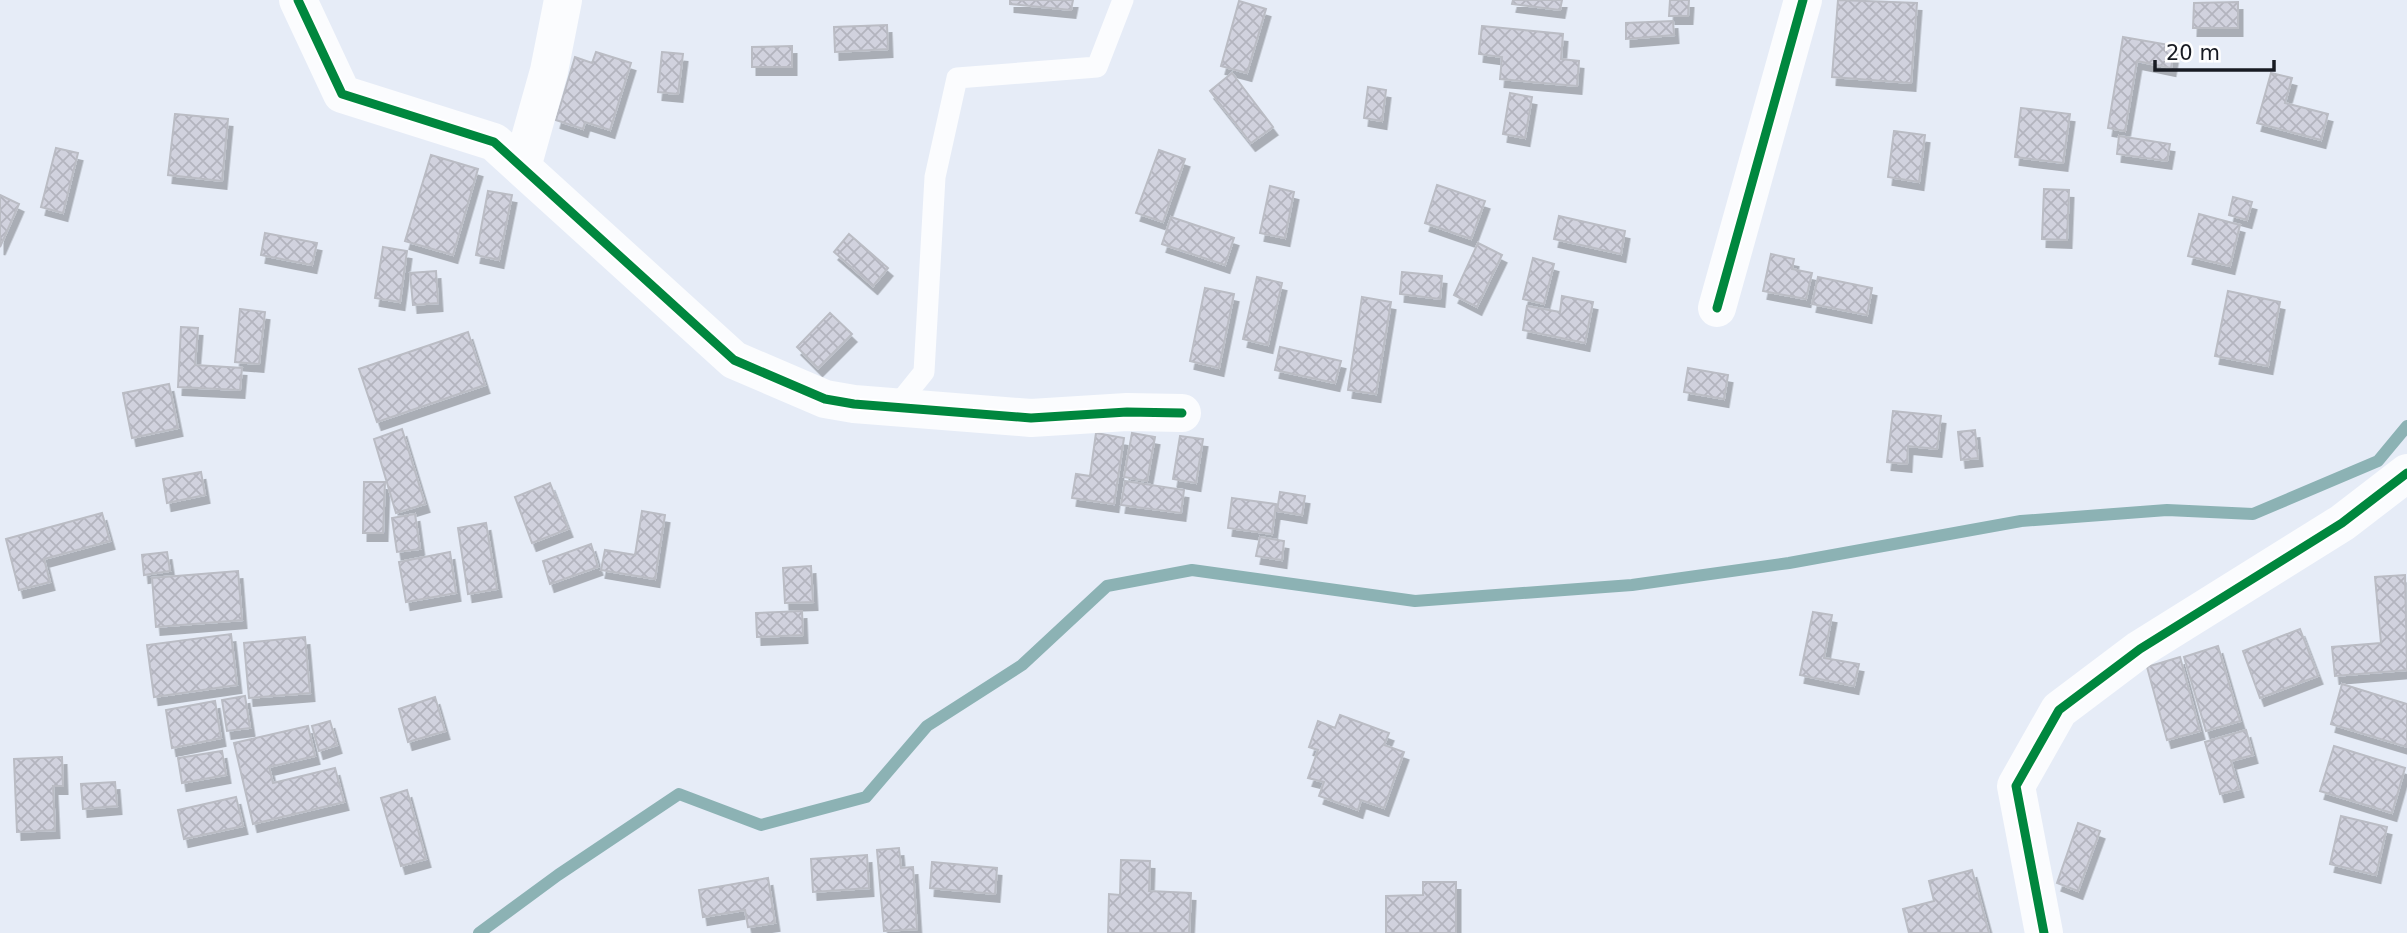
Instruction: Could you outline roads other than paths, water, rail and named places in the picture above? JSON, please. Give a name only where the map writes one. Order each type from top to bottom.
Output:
[{"type":"street","points":[[298,0],[342,94],[494,142],[734,360],[824,400],[1031,418],[1127,412],[1182,413]]},
{"type":"street","points":[[522,167],[549,71],[563,0]]},
{"type":"street","points":[[1717,308],[1803,0]]},
{"type":"street","points":[[2044,933],[2016,786],[2059,710],[2140,649],[2342,523],[2407,473]]},
{"type":"lane","points":[[895,408],[923,372],[935,177],[957,78],[1097,67],[1123,0]]},
{"type":"waterway","points":[[479,933],[558,875],[679,794],[761,825],[866,797],[927,726],[1022,665],[1107,586],[1192,570],[1415,601],[1632,585],[1789,563],[2021,521],[2167,510],[2253,514],[2378,461],[2407,426]]}]
